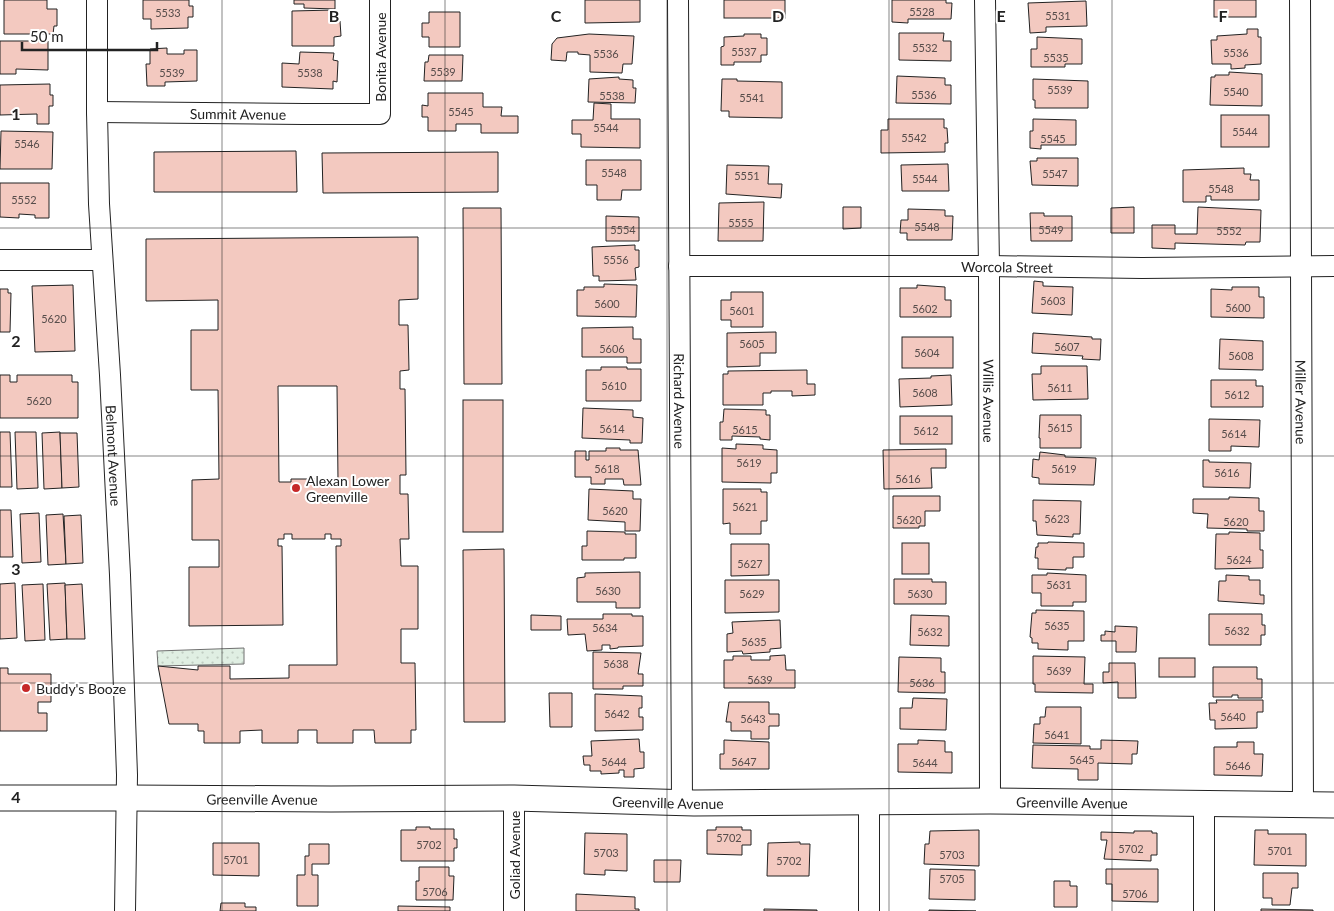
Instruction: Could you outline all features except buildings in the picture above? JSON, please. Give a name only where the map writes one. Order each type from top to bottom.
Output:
[{"type":"main road","name":"Greenville Avenue","points":[[0,798],[331,800],[514,798],[682,802],[1334,805]]},
{"type":"street","name":"Belmont Avenue","points":[[97,0],[97,112],[102,260],[120,575],[127,766],[125,911]]},
{"type":"street","name":"Bonita Avenue","points":[[380,0],[380,114]]},
{"type":"street","name":"Richard Avenue","points":[[678,0],[682,802]]},
{"type":"street","name":"Willis Avenue","points":[[986,0],[989,266],[990,802]]},
{"type":"street","name":"Miller Avenue","points":[[1300,0],[1303,804]]},
{"type":"street","name":"Summit Avenue","points":[[97,112],[380,114]]},
{"type":"street","points":[[0,260],[102,260]]},
{"type":"street","name":"Worcola Street","points":[[679,266],[1142,268],[1334,266]]},
{"type":"street","name":"Goliad Avenue","points":[[514,798],[514,911]]},
{"type":"street","points":[[869,802],[869,911]]},
{"type":"street","points":[[1204,804],[1204,911]]},
{"type":"green space","points":[[244,648],[244,664],[158,666],[157,651]]},
{"type":"place","name":"Alexan Lower Greenville","points":[[296,488]]},
{"type":"place","name":"Buddy's Booze","points":[[26,688]]}]
